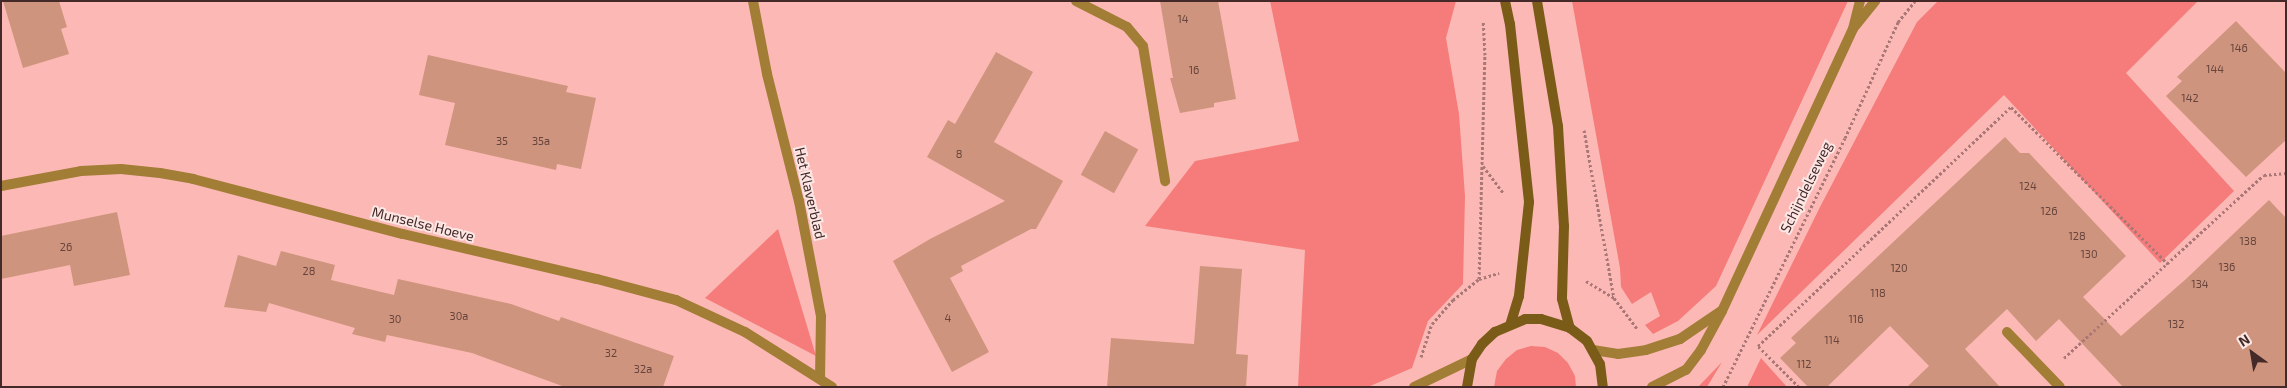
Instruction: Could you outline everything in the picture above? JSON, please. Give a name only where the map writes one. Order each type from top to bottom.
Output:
[{"type":"main road","points":[[1505,1],[1510,24],[1528,202],[1519,296],[1511,323]]},
{"type":"main road","points":[[1537,1],[1558,126],[1564,226],[1562,300],[1570,328]]},
{"type":"main road","points":[[1467,387],[1472,360],[1482,344],[1495,332],[1511,323],[1525,319],[1541,319],[1570,328],[1587,341],[1600,364],[1603,387]]},
{"type":"street","name":"Het Klaverblad","points":[[753,1],[767,74],[800,201],[821,316],[820,378]]},
{"type":"street","points":[[1076,1],[1127,27],[1144,46],[1165,181]]},
{"type":"street","name":"Schijndelseweg","points":[[1652,387],[1686,370],[1701,350],[1722,311],[1853,29],[1860,1]]},
{"type":"street","name":"Schijndelseweg","points":[[1853,29],[1875,1]]},
{"type":"street","name":"Munselse Hoeve","points":[[1,186],[81,171],[121,169],[193,179],[403,234],[597,279],[676,300],[746,332],[820,378]]},
{"type":"street","points":[[1593,350],[1618,354],[1646,350],[1680,339],[1722,311]]},
{"type":"street","points":[[2007,332],[2060,387]]},
{"type":"street","points":[[1416,385],[1472,360]]},
{"type":"street","points":[[820,378],[832,387]]},
{"type":"path","name":"Schijndelseweg","points":[[1723,387],[1845,138],[1898,22],[1915,1]]},
{"type":"path","points":[[1416,385],[1421,350],[1432,324],[1453,300],[1479,279],[1485,54],[1482,17]]},
{"type":"path","points":[[1799,387],[1758,346],[2011,107],[2168,264]]},
{"type":"path","points":[[2047,374],[2264,175],[2286,173]]},
{"type":"path","points":[[1592,174],[1614,298]]},
{"type":"shaded area","points":[[1270,1],[1456,1],[1446,38],[1459,114],[1465,196],[1463,284],[1428,321],[1412,368],[1368,387],[1298,387],[1305,250],[1145,226],[1195,161],[1299,141]]},
{"type":"shaded area","points":[[1572,1],[1848,1],[1716,286],[1678,321],[1653,334],[1645,325],[1660,316],[1651,292],[1632,304],[1621,287],[1620,268]]},
{"type":"shaded area","points":[[1938,1],[2198,1],[2126,73],[2234,191],[2160,263],[2004,95],[1757,335],[1820,207],[1917,22]]},
{"type":"shaded area","points":[[778,229],[816,356],[705,298]]},
{"type":"shaded area","points":[[1531,346],[1545,347],[1558,353],[1568,363],[1575,376],[1576,387],[1494,387],[1497,371],[1506,359],[1517,350]]},
{"type":"shaded area","points":[[1761,358],[1787,387],[1747,387]]},
{"type":"shaded area","points":[[1722,362],[1707,387],[1698,387]]},
{"type":"building","points":[[3,1],[59,1],[67,27],[61,29],[69,54],[23,68]]},
{"type":"building","points":[[1160,1],[1218,1],[1236,99],[1214,103],[1214,107],[1180,113],[1170,78],[1173,78]]},
{"type":"building","points":[[2236,21],[2286,73],[2286,140],[2246,177],[2166,96],[2182,81],[2177,77]]},
{"type":"building","points":[[996,52],[1033,72],[994,142],[1063,181],[1036,229],[1031,229],[961,266],[963,271],[950,278],[989,352],[952,372],[893,261],[930,239],[1005,201],[927,157],[948,120],[955,124]]},
{"type":"building","points":[[428,55],[568,86],[566,92],[596,98],[581,169],[557,164],[556,170],[445,145],[455,103],[419,95]]},
{"type":"building","points":[[1105,131],[1138,149],[1114,193],[1081,175]]},
{"type":"building","points":[[2005,137],[2020,153],[2029,153],[2126,256],[2083,297],[2121,336],[2186,279],[2269,200],[2286,218],[2286,387],[2123,387],[2059,319],[2036,341],[2007,309],[1965,349],[2000,387],[1907,387],[1929,366],[1890,326],[1827,387],[1808,387],[1780,358],[1796,343],[1791,338]]},
{"type":"building","points":[[117,212],[130,275],[74,286],[70,265],[1,279],[1,236]]},
{"type":"building","points":[[281,251],[335,265],[331,280],[394,295],[398,279],[511,304],[559,321],[561,317],[674,356],[663,387],[565,387],[472,353],[387,335],[385,342],[352,334],[355,328],[269,303],[266,312],[224,307],[238,255],[276,266]]},
{"type":"building","points":[[1200,266],[1242,269],[1236,354],[1248,355],[1246,387],[1107,387],[1111,338],[1194,344]]}]
